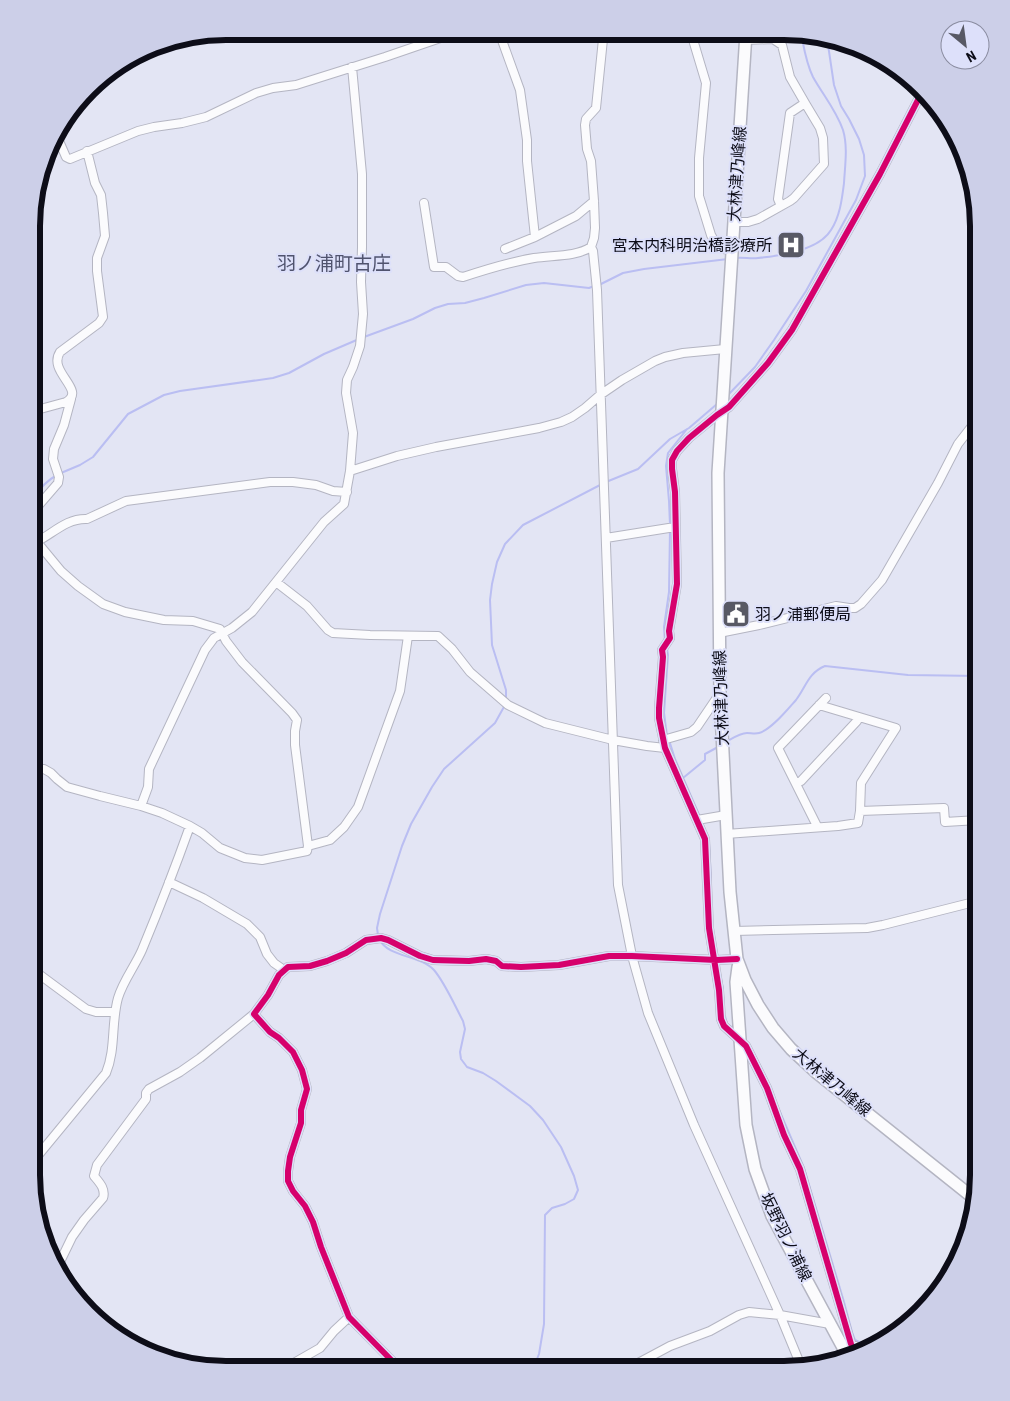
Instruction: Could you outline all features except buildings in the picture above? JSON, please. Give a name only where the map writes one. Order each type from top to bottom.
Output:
[{"type":"main road","name":"大林津乃峰線","points":[[746,40],[718,473],[720,693],[726,834],[738,961],[758,1005],[773,1028],[791,1049],[817,1073],[969,1194]]},
{"type":"main road","name":"坂野羽ノ浦線","points":[[738,961],[736,982],[746,1125],[755,1169],[772,1216],[830,1324],[846,1348]]},
{"type":"street","points":[[60,143],[66,157],[70,159],[138,131],[206,117],[256,93],[273,88],[296,85],[435,40]]},
{"type":"street","points":[[502,40],[520,90],[527,140],[527,161],[534,237]]},
{"type":"street","points":[[424,204],[434,267],[446,267],[458,276],[463,277],[535,258],[577,253],[591,247],[595,228],[594,201],[591,161],[587,148],[585,125],[586,119],[596,108],[603,40]]},
{"type":"street","points":[[693,40],[706,83],[699,158],[699,196],[711,235],[716,244],[731,255]]},
{"type":"street","points":[[734,222],[748,222],[758,219],[794,198],[824,164],[823,138],[820,128],[790,77],[782,45],[774,40]]},
{"type":"street","points":[[141,806],[148,787],[149,769],[205,650],[214,638],[232,628],[252,612],[324,522],[344,504],[350,471],[353,433],[346,393],[347,380],[353,367],[361,337],[363,314],[361,282],[362,174],[352,67]]},
{"type":"street","points":[[846,1348],[800,1169],[746,1046],[724,1026],[721,1018],[717,960],[709,928],[704,839],[664,744],[659,708],[662,650],[670,638],[669,632],[677,584],[671,527],[675,492],[672,460],[677,451],[689,438],[722,408],[729,407],[768,363],[792,330],[880,174],[919,98]]},
{"type":"street","points":[[781,206],[778,199],[790,113],[805,103]]},
{"type":"street","points":[[40,504],[58,484],[58,473],[53,459],[54,449],[73,396],[72,390],[57,364],[57,357],[60,352],[99,323],[103,317],[97,258],[105,236],[103,213],[101,195],[87,151]]},
{"type":"street","points":[[505,249],[576,216],[594,201]]},
{"type":"street","points":[[591,247],[594,251],[596,282],[618,885],[632,956],[648,1013],[694,1125],[799,1361]]},
{"type":"street","points":[[350,471],[397,456],[553,424],[572,417],[600,395],[646,365],[665,357],[683,353],[726,349]]},
{"type":"street","points":[[40,409],[71,400]]},
{"type":"street","points":[[719,633],[836,606],[855,608],[861,604],[882,580],[938,483],[958,444],[970,429]]},
{"type":"street","points":[[40,540],[72,521],[87,520],[126,501],[270,482],[293,482],[347,492]]},
{"type":"street","points":[[606,538],[671,527]]},
{"type":"street","points":[[40,548],[61,571],[103,604],[125,612],[164,620],[193,622],[220,629],[242,662],[297,720],[295,745],[308,846],[307,851],[262,860],[245,858],[220,848],[202,833],[162,813],[67,787],[51,773],[44,769],[40,769]]},
{"type":"street","points":[[276,582],[307,606],[328,630],[333,633],[438,636],[452,649],[470,672],[505,703],[545,723],[613,740],[647,746],[664,744],[691,732],[697,727],[720,693]]},
{"type":"street","points":[[308,846],[330,840],[344,827],[358,807],[400,691],[408,636]]},
{"type":"street","points":[[817,826],[778,748],[826,698]]},
{"type":"street","points":[[726,834],[858,823],[861,783],[896,728],[819,705]]},
{"type":"street","points":[[796,783],[801,781],[859,717]]},
{"type":"street","points":[[860,811],[944,808],[945,822],[970,820]]},
{"type":"street","points":[[697,820],[726,816]]},
{"type":"street","points":[[40,1153],[106,1073],[110,1063],[118,997],[141,952],[190,826]]},
{"type":"street","points":[[169,882],[203,898],[247,924],[260,937],[267,954],[284,970]]},
{"type":"street","points":[[734,931],[867,928],[970,902]]},
{"type":"street","points":[[61,1260],[72,1237],[103,1198],[103,1189],[94,1176],[97,1165],[146,1099],[149,1089],[180,1072],[200,1058],[254,1014],[288,967],[310,966],[327,961],[346,953],[366,940],[378,939],[388,940],[420,956],[433,960],[469,962],[486,959],[496,961],[502,966],[559,965],[609,956],[738,961]]},
{"type":"street","points":[[40,975],[86,1009],[96,1012],[115,1012]]},
{"type":"street","points":[[254,1014],[270,1032],[280,1038],[293,1052],[302,1070],[307,1089],[301,1110],[301,1123],[290,1157],[288,1181],[313,1222],[349,1317],[392,1361]]},
{"type":"street","points":[[642,1361],[670,1346],[710,1331],[739,1315],[749,1312],[780,1315],[830,1324]]},
{"type":"street","points":[[297,1361],[320,1348],[349,1317]]},
{"type":"waterway","points":[[735,258],[777,256],[808,247],[825,237],[834,225],[839,213],[844,183],[845,136],[837,116],[811,72],[803,41]]},
{"type":"waterway","points":[[727,396],[755,367],[806,291],[856,200],[865,176],[864,155],[859,139],[841,106],[834,85],[828,45]]},
{"type":"waterway","points":[[599,285],[623,273],[728,259]]},
{"type":"waterway","points":[[364,337],[413,319],[435,308],[448,304],[465,303],[526,285],[544,283],[589,288],[594,286]]},
{"type":"waterway","points":[[61,473],[93,457],[128,414],[164,395],[273,378],[289,373],[324,354],[359,339]]},
{"type":"waterway","points":[[606,482],[638,469],[670,439],[689,428],[717,404]]},
{"type":"waterway","points":[[670,525],[666,466],[668,453],[687,429]]},
{"type":"waterway","points":[[40,489],[57,475]]},
{"type":"waterway","points":[[506,700],[506,690],[492,645],[490,600],[497,562],[505,544],[523,525],[602,484]]},
{"type":"waterway","points":[[665,642],[664,627],[669,592],[670,529]]},
{"type":"waterway","points":[[667,649],[664,713],[667,736]]},
{"type":"waterway","points":[[726,742],[742,734],[759,733],[769,728],[796,700],[811,676],[825,666],[908,675],[970,676]]},
{"type":"waterway","points":[[378,935],[377,928],[380,914],[411,824],[444,769],[495,723],[505,705]]},
{"type":"waterway","points":[[669,740],[675,759],[700,817]]},
{"type":"waterway","points":[[683,778],[705,760],[705,754],[718,747]]},
{"type":"waterway","points":[[708,840],[711,880]]},
{"type":"waterway","points":[[380,940],[390,950],[421,961],[434,970],[446,988],[463,1021],[465,1029],[460,1052],[461,1059],[467,1067],[483,1073],[496,1081],[530,1106],[543,1120],[561,1147],[574,1176],[578,1190],[574,1199],[552,1208],[545,1215],[544,1324],[536,1361]]},
{"type":"waterway","points":[[720,974],[723,989]]},
{"type":"waterway","points":[[723,994],[724,1009]]},
{"type":"waterway","points":[[725,1016],[727,1024],[735,1029]]},
{"type":"waterway","points":[[752,1050],[763,1073]]},
{"type":"waterway","points":[[777,1105],[804,1168],[852,1332],[855,1340],[863,1344]]},
{"type":"cycle path","points":[[851,1344],[800,1169],[784,1135],[767,1088],[746,1046],[724,1026],[721,1019],[719,990],[709,928],[705,839],[665,748],[659,718],[662,650],[670,638],[669,631],[677,584],[675,492],[672,460],[677,451],[689,438],[729,407],[768,363],[792,330],[880,174],[919,98]]},
{"type":"cycle path","points":[[392,1361],[349,1317],[313,1222],[288,1181],[290,1157],[301,1123],[301,1110],[307,1089],[302,1070],[293,1052],[270,1032],[254,1014],[268,995],[279,975],[288,967],[310,966],[327,961],[346,953],[366,940],[381,938],[433,960],[469,961],[486,959],[496,961],[502,966],[559,965],[609,956],[737,959]]},
{"type":"place","name":"宮本内科明治橋診療所","points":[[791,245]]},
{"type":"place","name":"羽ノ浦郵便局","points":[[736,614]]},
{"type":"district","name":"羽ノ浦町古庄","points":[[334,263]]}]
